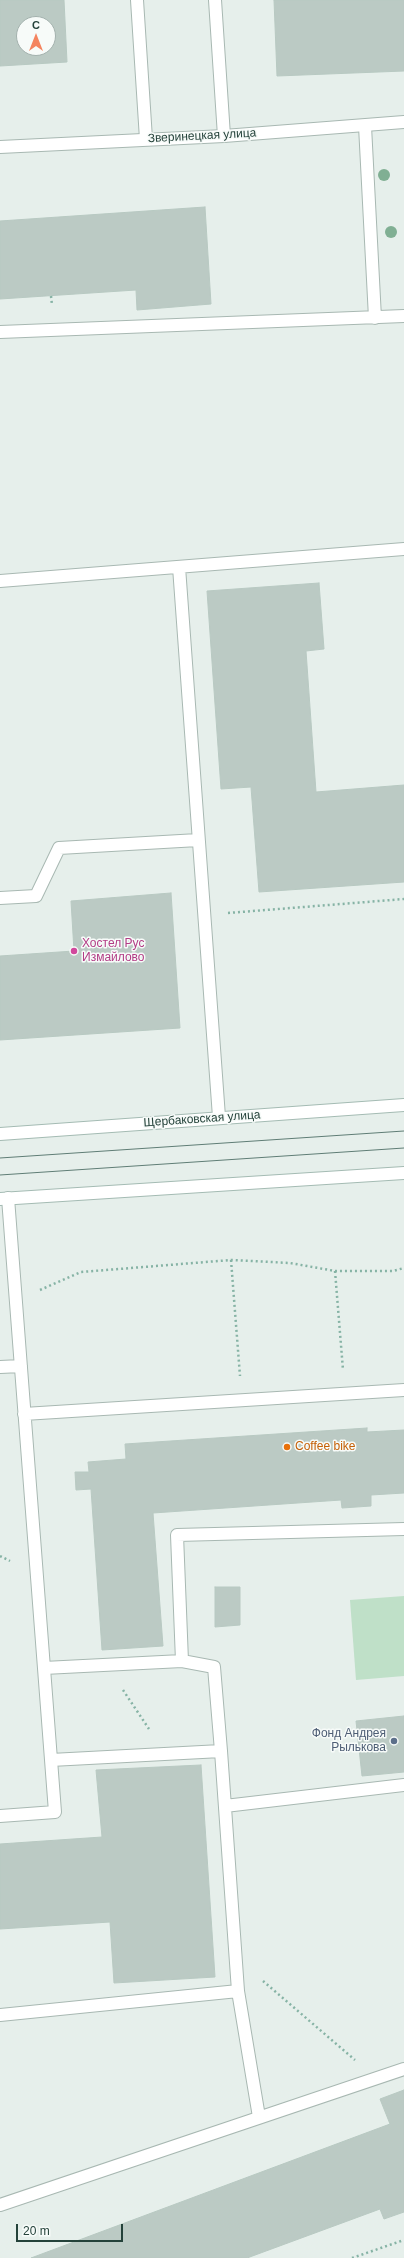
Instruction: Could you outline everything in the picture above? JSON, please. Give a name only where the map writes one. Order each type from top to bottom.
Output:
[{"type":"main road","points":[[137,0],[146,139]]},
{"type":"main road","points":[[216,0],[224,136]]},
{"type":"main road","name":"Зверинецкая улица","points":[[0,147],[224,136],[404,122]]},
{"type":"main road","points":[[365,126],[374,318]]},
{"type":"main road","points":[[0,332],[404,316]]},
{"type":"main road","points":[[0,581],[404,549]]},
{"type":"main road","points":[[179,567],[219,1117]]},
{"type":"main road","points":[[0,898],[36,896],[59,848],[198,840]]},
{"type":"main road","name":"Щербаковская улица","points":[[0,1134],[219,1117],[404,1105]]},
{"type":"main road","points":[[0,1816],[55,1812],[16,1300],[4,1198],[404,1173]]},
{"type":"main road","points":[[0,1367],[21,1366]]},
{"type":"main road","points":[[24,1414],[404,1390]]},
{"type":"main road","points":[[182,1661],[177,1536],[404,1529]]},
{"type":"main road","points":[[44,1668],[182,1661],[214,1667],[238,1991],[259,2117]]},
{"type":"main road","points":[[51,1760],[221,1751]]},
{"type":"main road","points":[[225,1806],[404,1785]]},
{"type":"main road","points":[[0,2015],[238,1991]]},
{"type":"main road","points":[[0,2205],[404,2069]]},
{"type":"path","points":[[204,915],[404,899]]},
{"type":"path","points":[[231,1260],[242,1400]]},
{"type":"path","points":[[16,1300],[81,1272],[231,1260],[290,1263],[335,1271],[393,1271],[404,1268]]},
{"type":"path","points":[[335,1271],[346,1394]]},
{"type":"path","points":[[106,1665],[166,1754]]},
{"type":"path","points":[[236,1958],[377,2078]]},
{"type":"path","points":[[352,2258],[404,2240]]},
{"type":"green space","points":[[404,1596],[404,1676],[356,1680],[350,1600]]},
{"type":"building","points":[[0,0],[64,0],[67,62],[0,66]]},
{"type":"building","points":[[274,0],[404,0],[404,71],[277,76]]},
{"type":"building","points":[[205,207],[211,304],[137,310],[136,290],[0,299],[0,221]]},
{"type":"building","points":[[319,583],[324,649],[306,651],[316,792],[404,785],[404,882],[259,892],[251,787],[221,789],[207,591]]},
{"type":"building","points":[[171,893],[180,1028],[0,1040],[0,956],[74,951],[71,901]]},
{"type":"building","points":[[367,1428],[367,1432],[404,1430],[404,1493],[371,1495],[371,1506],[342,1508],[341,1500],[153,1513],[163,1646],[102,1650],[91,1489],[76,1490],[75,1472],[89,1472],[88,1462],[126,1459],[125,1444]]},
{"type":"building","points":[[215,1587],[240,1587],[240,1625],[215,1627]]},
{"type":"building","points":[[404,1716],[404,1772],[362,1776],[356,1721]]},
{"type":"building","points":[[201,1765],[215,1977],[114,1983],[110,1922],[0,1929],[0,1844],[102,1837],[96,1770]]},
{"type":"building","points":[[404,2090],[404,2212],[384,2219],[380,2209],[247,2258],[31,2258],[390,2124],[380,2099]]},
{"type":"tram line","points":[[0,1158],[404,1131]]},
{"type":"tram line","points":[[0,1175],[404,1148]]},
{"type":"place","name":"Хостел Рус Измайлово","points":[[74,951]]},
{"type":"place","name":"Coffee bike","points":[[287,1447]]},
{"type":"place","name":"Фонд Андрея Рылькова","points":[[394,1741]]}]
